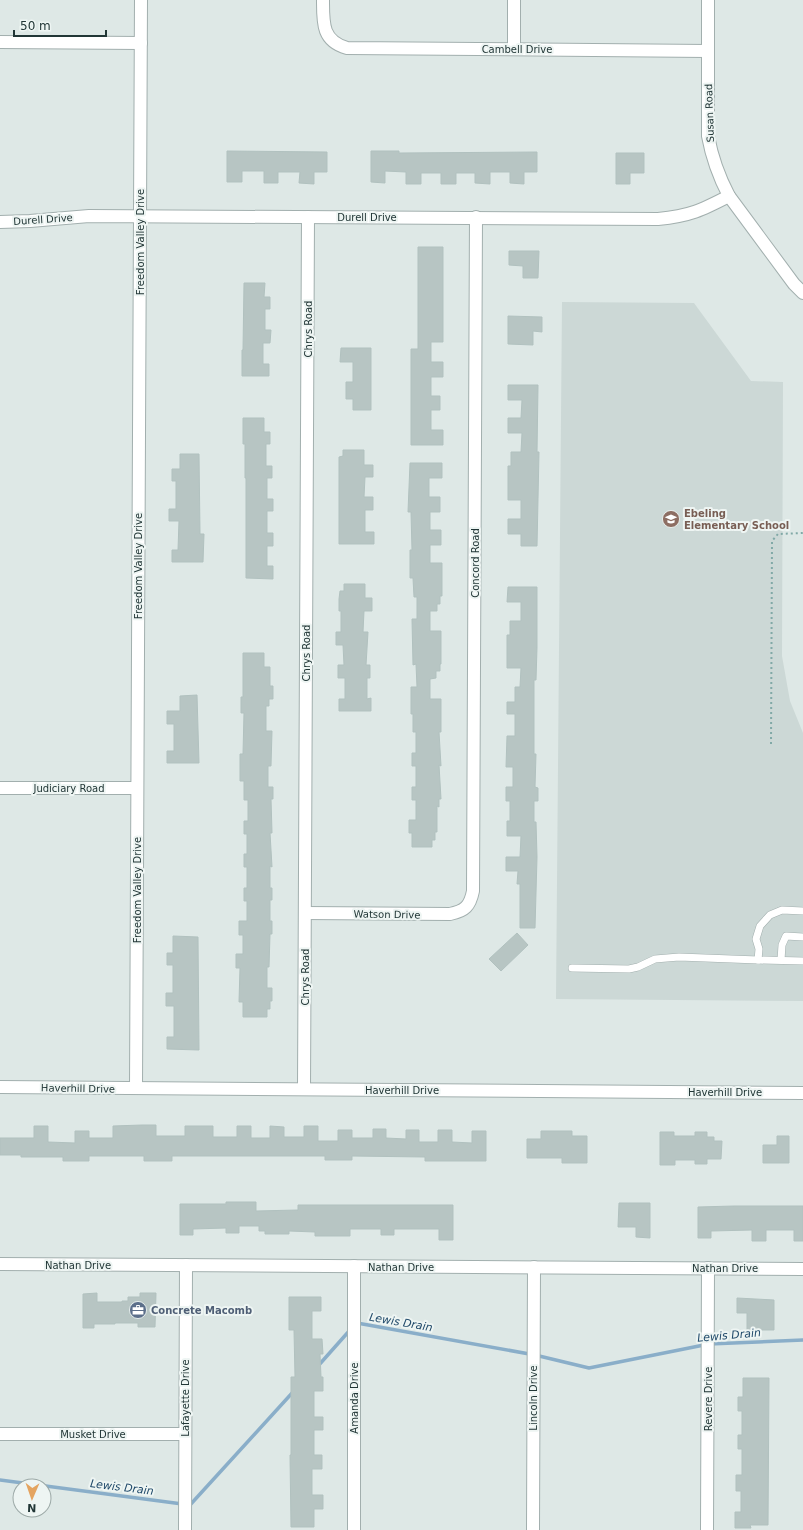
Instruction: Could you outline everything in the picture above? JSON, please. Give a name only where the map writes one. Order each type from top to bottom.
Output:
[{"type":"street","name":"Freedom Valley Drive","points":[[136,1088],[141,0]]},
{"type":"street","name":"Cambell Drive","points":[[323,0],[323,21],[325,30],[330,38],[338,45],[347,48],[708,51]]},
{"type":"street","points":[[514,0],[514,49]]},
{"type":"street","name":"Susan Road","points":[[708,0],[708,136],[717,170],[729,196],[789,278],[803,293]]},
{"type":"street","points":[[0,42],[141,43]]},
{"type":"street","name":"Durell Drive","points":[[0,222],[89,216],[658,219],[676,218],[690,215],[704,210],[729,196]]},
{"type":"street","name":"Chrys Road","points":[[304,1089],[308,217]]},
{"type":"street","name":"Concord Road","points":[[467,907],[471,900],[473,891],[476,218]]},
{"type":"street","name":"Judiciary Road","points":[[0,788],[137,788]]},
{"type":"street","name":"Watson Drive","points":[[305,913],[450,914],[459,912],[467,907]]},
{"type":"street","name":"Haverhill Drive","points":[[0,1087],[803,1093]]},
{"type":"street","name":"Nathan Drive","points":[[0,1264],[803,1269]]},
{"type":"street","name":"Lafayette Drive","points":[[185,1530],[186,1265]]},
{"type":"street","name":"Amanda Drive","points":[[354,1266],[354,1530]]},
{"type":"street","name":"Lincoln Drive","points":[[533,1530],[534,1267]]},
{"type":"street","name":"Revere Drive","points":[[707,1530],[708,1268]]},
{"type":"street","name":"Musket Drive","points":[[0,1434],[185,1434]]},
{"type":"lane","points":[[758,960],[756,939],[760,926],[770,915],[782,910],[803,911]]},
{"type":"lane","points":[[781,960],[782,945],[786,936],[803,937]]},
{"type":"lane","points":[[572,968],[629,969],[638,967],[655,959],[679,957],[803,961]]},
{"type":"path","points":[[771,744],[772,541],[778,534],[803,532]]},
{"type":"shaded area","name":"Ebeling Elementary School","points":[[562,302],[694,303],[751,381],[783,382],[782,656],[790,701],[803,733],[803,1001],[556,999]]},
{"type":"building","points":[[227,151],[327,152],[327,172],[314,172],[314,184],[299,183],[300,172],[278,172],[278,183],[264,183],[264,171],[242,171],[242,182],[227,182]]},
{"type":"building","points":[[371,151],[399,151],[399,153],[537,152],[537,172],[524,172],[524,184],[510,183],[510,172],[490,172],[490,184],[475,183],[475,173],[456,173],[456,184],[441,184],[441,173],[421,173],[421,184],[406,184],[406,172],[385,171],[385,183],[371,182]]},
{"type":"building","points":[[616,153],[644,153],[644,173],[630,173],[630,184],[616,184]]},
{"type":"building","points":[[418,247],[443,247],[443,342],[431,342],[431,362],[443,362],[443,377],[431,377],[431,396],[440,396],[440,410],[431,410],[431,430],[443,430],[443,445],[411,445],[411,349],[418,349]]},
{"type":"building","points":[[509,251],[539,251],[538,278],[523,278],[523,266],[509,265]]},
{"type":"building","points":[[244,283],[265,283],[264,297],[270,297],[270,309],[265,309],[265,330],[271,330],[270,343],[263,343],[263,364],[269,364],[269,376],[242,376]]},
{"type":"building","points":[[508,316],[542,317],[542,332],[533,331],[533,345],[508,344]]},
{"type":"building","points":[[341,348],[371,348],[371,410],[353,410],[353,399],[346,399],[346,382],[353,382],[353,362],[340,362]]},
{"type":"building","points":[[508,385],[538,385],[537,452],[539,452],[537,546],[521,546],[521,534],[508,534],[508,519],[521,519],[521,500],[508,500],[508,466],[511,466],[511,452],[521,452],[522,433],[508,433],[508,418],[521,418],[522,400],[508,400]]},
{"type":"building","points":[[243,418],[264,418],[264,432],[270,432],[270,444],[266,444],[266,466],[272,466],[272,478],[267,478],[267,499],[273,499],[273,511],[267,511],[267,533],[273,533],[273,546],[267,546],[267,566],[273,566],[273,579],[246,578],[246,478],[245,444],[243,444]]},
{"type":"building","points":[[343,450],[364,450],[364,465],[373,465],[373,477],[365,477],[364,497],[373,497],[373,510],[365,510],[365,532],[374,532],[374,544],[339,544],[339,457],[343,456]]},
{"type":"building","points":[[180,454],[199,454],[200,534],[204,534],[203,562],[172,562],[172,550],[178,550],[179,521],[169,521],[169,509],[176,509],[176,481],[172,481],[172,469],[180,469]]},
{"type":"building","points":[[410,463],[442,463],[442,478],[429,478],[429,497],[440,497],[440,512],[430,512],[430,530],[441,530],[441,545],[430,545],[430,563],[442,563],[442,596],[440,596],[440,604],[437,604],[437,611],[430,611],[430,631],[441,631],[440,671],[436,671],[436,678],[430,679],[430,699],[441,699],[441,732],[439,732],[441,766],[439,765],[441,799],[439,799],[439,807],[437,806],[437,832],[435,832],[435,840],[432,840],[432,847],[412,847],[412,833],[409,833],[409,820],[416,820],[416,800],[412,800],[412,787],[416,787],[416,766],[412,766],[412,753],[416,753],[416,732],[413,732],[413,714],[411,714],[411,687],[417,687],[416,664],[413,665],[412,619],[417,619],[417,597],[414,597],[413,578],[410,578],[410,550],[412,550],[411,512],[408,512]]},
{"type":"building","points":[[344,584],[365,584],[365,598],[372,598],[372,611],[364,611],[363,632],[368,632],[366,665],[370,665],[370,678],[367,678],[367,699],[371,698],[371,711],[339,711],[339,699],[345,699],[345,678],[338,678],[338,665],[344,665],[343,645],[336,645],[336,632],[341,632],[341,611],[339,611],[339,599],[340,591],[344,591]]},
{"type":"building","points":[[508,587],[537,587],[536,680],[534,680],[534,754],[536,754],[535,787],[538,788],[538,801],[534,801],[537,857],[535,928],[520,928],[520,884],[517,884],[518,871],[506,871],[506,857],[520,857],[521,836],[507,836],[507,821],[510,821],[510,801],[506,801],[506,787],[513,787],[513,767],[506,767],[507,736],[515,736],[515,714],[507,714],[507,702],[515,702],[515,687],[520,687],[521,668],[507,668],[507,635],[510,635],[510,621],[521,621],[521,602],[507,602]]},
{"type":"building","points":[[243,653],[264,653],[264,667],[270,667],[270,686],[273,686],[273,699],[269,699],[269,706],[266,706],[266,731],[272,731],[271,766],[268,766],[268,787],[273,787],[273,799],[271,799],[272,833],[270,833],[272,867],[270,866],[270,888],[272,888],[272,900],[270,900],[270,921],[272,921],[272,934],[270,934],[269,967],[267,967],[267,988],[272,988],[272,1001],[270,1001],[270,1009],[267,1009],[267,1017],[243,1017],[243,1002],[239,1002],[240,968],[236,968],[236,954],[243,954],[243,935],[239,935],[239,921],[247,921],[247,901],[244,901],[244,888],[247,888],[247,867],[244,867],[244,854],[247,854],[247,834],[244,834],[244,821],[248,821],[248,800],[244,800],[244,781],[240,781],[240,754],[243,754],[244,713],[241,713],[241,697],[243,697]]},
{"type":"building","points":[[197,695],[199,763],[167,763],[167,751],[174,751],[174,724],[167,724],[167,711],[180,711],[180,696]]},
{"type":"building","points":[[517,933],[528,945],[501,971],[489,959]]},
{"type":"building","points":[[173,936],[198,937],[199,1050],[167,1049],[167,1037],[174,1037],[174,1006],[166,1006],[166,993],[173,993],[173,965],[167,965],[167,953],[173,953]]},
{"type":"building","points":[[156,1125],[156,1136],[185,1136],[185,1126],[213,1126],[213,1137],[237,1137],[237,1126],[251,1126],[251,1138],[270,1138],[270,1126],[284,1127],[284,1137],[304,1137],[304,1126],[318,1126],[318,1141],[338,1141],[338,1130],[352,1130],[352,1138],[373,1138],[373,1129],[386,1129],[386,1138],[406,1139],[406,1130],[419,1130],[419,1142],[438,1142],[438,1130],[452,1130],[452,1142],[472,1143],[472,1131],[486,1131],[486,1161],[425,1161],[425,1157],[352,1156],[352,1160],[325,1160],[325,1156],[172,1156],[172,1161],[144,1161],[144,1156],[89,1156],[89,1161],[63,1161],[63,1157],[21,1157],[21,1155],[0,1155],[0,1138],[34,1138],[34,1126],[48,1126],[48,1142],[75,1143],[75,1131],[89,1131],[89,1138],[113,1138],[113,1126]]},
{"type":"building","points":[[541,1131],[572,1131],[572,1136],[587,1136],[587,1163],[562,1163],[562,1158],[527,1158],[527,1139],[541,1139]]},
{"type":"building","points":[[660,1132],[674,1132],[674,1136],[695,1136],[695,1132],[707,1132],[707,1137],[714,1137],[714,1141],[722,1141],[721,1159],[707,1159],[707,1164],[695,1164],[695,1160],[675,1160],[675,1165],[660,1165]]},
{"type":"building","points":[[777,1136],[789,1136],[789,1163],[763,1163],[763,1145],[777,1145]]},
{"type":"building","points":[[226,1202],[256,1202],[256,1211],[298,1210],[298,1205],[453,1205],[453,1240],[439,1240],[439,1229],[394,1229],[394,1235],[381,1235],[381,1229],[350,1229],[350,1236],[315,1236],[315,1232],[289,1231],[289,1234],[265,1234],[265,1231],[259,1231],[259,1226],[239,1226],[239,1233],[226,1233],[226,1228],[193,1229],[193,1235],[180,1235],[180,1204],[226,1204]]},
{"type":"building","points":[[619,1203],[650,1203],[650,1238],[636,1237],[636,1227],[618,1227]]},
{"type":"building","points":[[803,1206],[803,1241],[794,1241],[794,1230],[766,1230],[766,1241],[752,1241],[752,1230],[711,1231],[711,1238],[698,1238],[698,1207]]},
{"type":"building","points":[[97,1293],[97,1302],[122,1302],[128,1301],[128,1297],[140,1297],[140,1293],[156,1293],[155,1327],[138,1327],[138,1323],[115,1323],[94,1324],[94,1328],[83,1328],[83,1294]]},
{"type":"building","points":[[289,1297],[321,1297],[321,1311],[312,1311],[312,1339],[322,1339],[323,1354],[320,1354],[323,1391],[314,1391],[314,1417],[323,1417],[323,1430],[314,1430],[314,1455],[322,1455],[322,1469],[312,1469],[312,1495],[323,1495],[323,1509],[314,1509],[314,1527],[291,1527],[291,1377],[295,1377],[294,1330],[289,1330]]},
{"type":"building","points":[[737,1298],[774,1300],[774,1330],[747,1330],[747,1313],[737,1313]]},
{"type":"building","points":[[743,1378],[769,1378],[768,1525],[750,1525],[751,1528],[735,1528],[735,1512],[741,1512],[741,1491],[736,1491],[736,1475],[742,1475],[742,1449],[738,1449],[738,1435],[742,1435],[742,1411],[738,1411],[738,1397],[743,1397]]},
{"type":"waterway","name":"Lewis Drain","points":[[357,1323],[535,1355],[589,1368],[709,1344],[803,1340]]},
{"type":"waterway","name":"Lewis Drain","points":[[318,1366],[350,1330]]},
{"type":"waterway","name":"Lewis Drain","points":[[0,1480],[190,1505],[293,1392]]},
{"type":"place","name":"Ebeling Elementary School","points":[[671,519]]},
{"type":"place","name":"Concrete Macomb","points":[[138,1310]]}]
